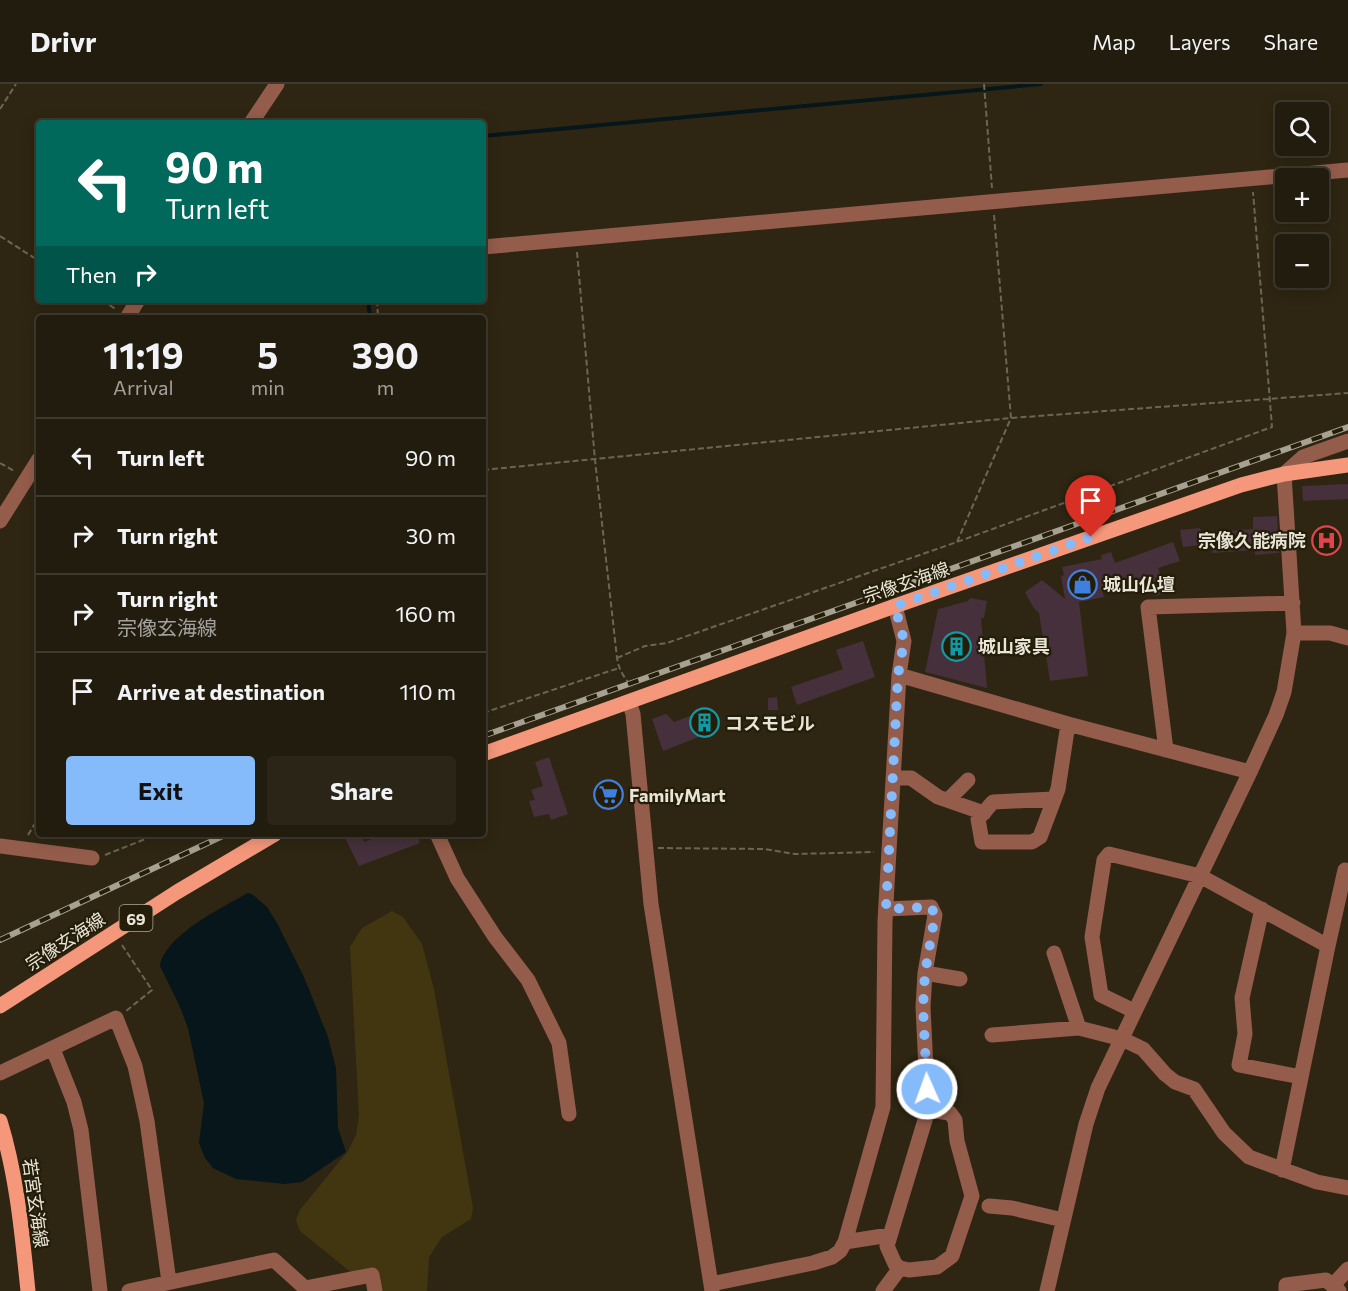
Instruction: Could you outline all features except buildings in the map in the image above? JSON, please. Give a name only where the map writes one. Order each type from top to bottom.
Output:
[{"type":"main road","name":"宗像玄海線","points":[[486,753],[1230,489],[1284,474],[1348,465]]},
{"type":"main road","name":"宗像玄海線","points":[[0,1006],[229,860],[270,837]]},
{"type":"main road","name":"若宮玄海線","points":[[0,1121],[8,1146],[20,1213],[28,1291]]},
{"type":"street","points":[[253,120],[277,84]]},
{"type":"street","points":[[486,248],[1348,170]]},
{"type":"street","points":[[1047,1291],[1086,1124],[1098,1088],[1250,772],[1284,692],[1294,633],[1284,474],[1303,457],[1348,441]]},
{"type":"street","points":[[0,521],[36,464]]},
{"type":"street","points":[[1166,750],[1148,607],[1293,603]]},
{"type":"street","points":[[635,700],[633,714],[651,904],[712,1287],[813,1263],[832,1257],[840,1251],[845,1242],[883,1107],[886,909],[898,675],[904,641],[895,606]]},
{"type":"street","points":[[1294,633],[1330,633],[1348,638]]},
{"type":"street","points":[[898,675],[1068,724],[1250,772]]},
{"type":"street","points":[[1054,799],[993,802],[978,819],[982,842],[1032,842],[1040,837],[1058,789],[1068,724]]},
{"type":"street","points":[[893,778],[911,778],[938,797],[984,813]]},
{"type":"street","points":[[948,800],[968,780]]},
{"type":"street","points":[[437,837],[457,878],[495,937],[528,980],[559,1044],[569,1114]]},
{"type":"street","points":[[0,846],[92,858]]},
{"type":"street","points":[[1134,1011],[1101,995],[1092,937],[1104,860],[1109,854],[1200,876],[1328,946]]},
{"type":"street","points":[[1282,1170],[1345,870]]},
{"type":"street","points":[[886,909],[931,907],[935,915],[925,973],[923,1007],[927,1110],[887,1246],[891,1257],[900,1268],[909,1270],[937,1267],[952,1256],[972,1196],[957,1141],[955,1120],[950,1113],[927,1110]]},
{"type":"street","points":[[1262,909],[1242,999],[1245,1034],[1239,1065],[1301,1077]]},
{"type":"street","points":[[1054,953],[1079,1028]]},
{"type":"street","points":[[925,973],[960,979]]},
{"type":"street","points":[[0,1074],[116,1018],[135,1066],[147,1121],[169,1282]]},
{"type":"street","points":[[992,1035],[1079,1028],[1122,1039],[1143,1049],[1157,1068],[1175,1082],[1194,1089],[1224,1133],[1249,1157],[1317,1182],[1348,1188]]},
{"type":"street","points":[[53,1049],[74,1102],[81,1130],[100,1291]]},
{"type":"street","points":[[989,1206],[1063,1220]]},
{"type":"street","points":[[845,1242],[889,1236]]},
{"type":"street","points":[[129,1291],[274,1260],[305,1289],[372,1275],[375,1291]]},
{"type":"street","points":[[883,1291],[900,1268]]},
{"type":"street","points":[[1286,1291],[1286,1285],[1326,1280],[1336,1288],[1348,1269]]},
{"type":"path","points":[[0,109],[16,84]]},
{"type":"path","points":[[957,542],[1011,418],[984,84]]},
{"type":"path","points":[[617,658],[645,646],[667,643],[957,542],[1272,427],[1252,179]]},
{"type":"path","points":[[0,236],[36,259]]},
{"type":"path","points":[[576,241],[595,460],[617,658],[619,668],[635,700]]},
{"type":"path","points":[[106,303],[124,315]]},
{"type":"path","points":[[486,470],[1011,418],[1348,393]]},
{"type":"path","points":[[0,463],[26,479]]},
{"type":"path","points":[[486,712],[619,668]]},
{"type":"path","points":[[20,848],[36,822]]},
{"type":"path","points":[[92,858],[112,854],[151,837]]},
{"type":"path","points":[[645,848],[764,849],[795,854],[889,852]]},
{"type":"path","points":[[114,933],[152,990],[116,1018]]},
{"type":"shaded area","points":[[248,893],[267,907],[277,923],[304,977],[328,1037],[336,1068],[338,1128],[346,1152],[302,1182],[285,1184],[236,1179],[213,1168],[205,1158],[199,1143],[204,1103],[188,1028],[160,966],[172,943],[183,933],[210,914]]},
{"type":"shaded area","points":[[392,911],[403,917],[422,944],[434,989],[473,1208],[471,1219],[442,1237],[429,1257],[427,1291],[374,1291],[300,1231],[296,1220],[300,1210],[348,1151],[356,1135],[359,1115],[350,947],[362,928]]},
{"type":"waterway","points":[[486,136],[1041,84]]},
{"type":"waterway","points":[[368,303],[370,315]]},
{"type":"railway","points":[[486,735],[1348,427]]},
{"type":"railway","points":[[0,940],[221,837]]},
{"type":"place","name":"宗像久能病院","points":[[1327,540]]},
{"type":"place","name":"城山仏壇","points":[[1082,584]]},
{"type":"place","name":"城山家具","points":[[957,646]]},
{"type":"place","name":"コスモビル","points":[[704,723]]},
{"type":"place","name":"FamilyMart","points":[[608,795]]},
{"type":"route","points":[[927,1089],[923,1007],[925,973],[935,915],[931,907],[886,909],[898,675],[904,641],[900,618],[895,606],[1091,537]]}]
